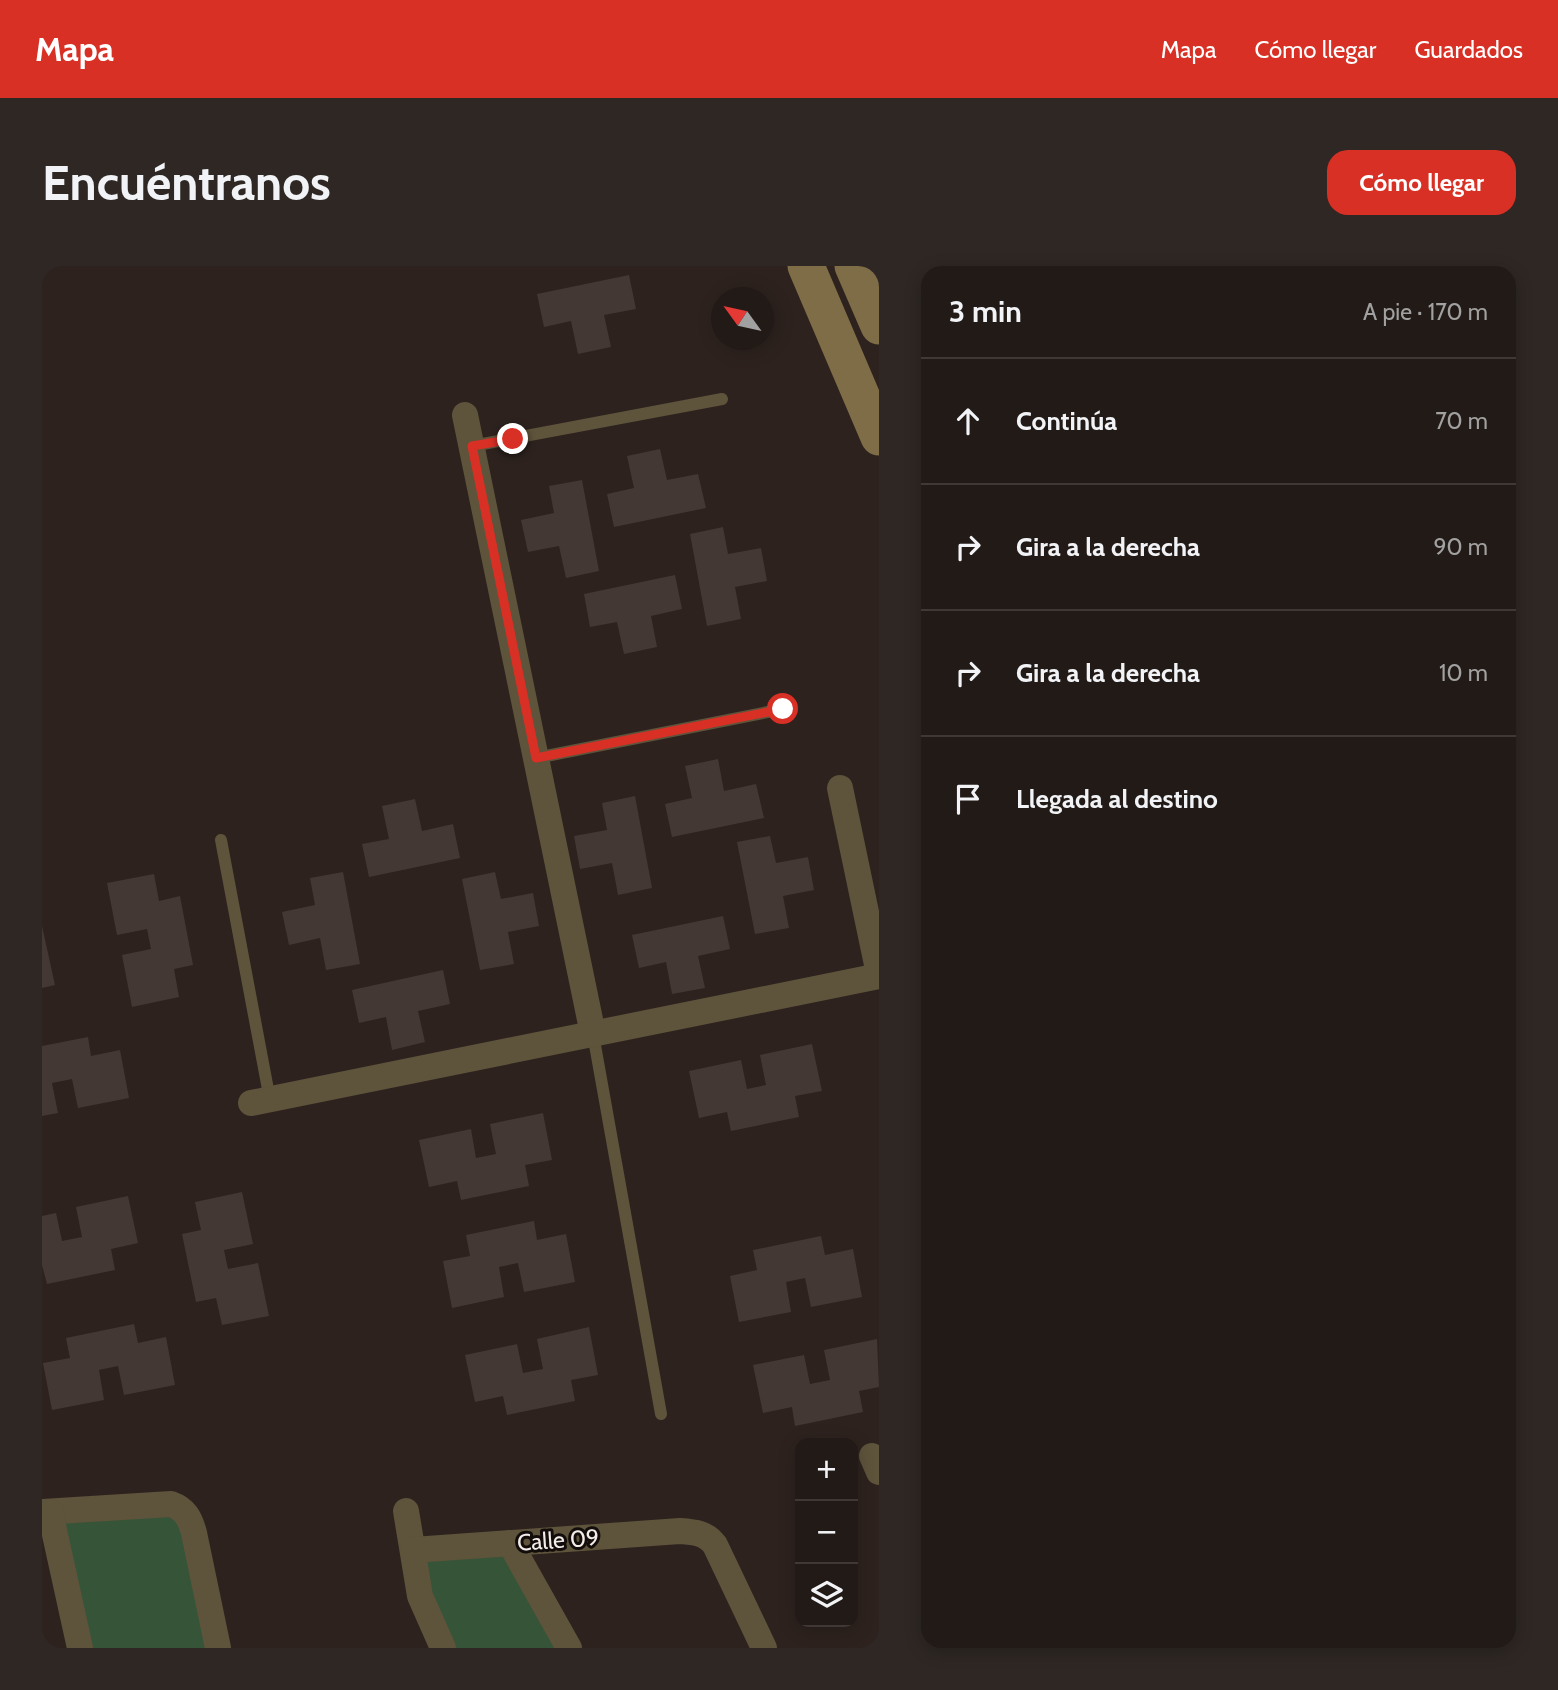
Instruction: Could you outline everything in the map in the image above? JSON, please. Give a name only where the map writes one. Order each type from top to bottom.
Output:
[{"type":"street","points":[[806,266],[879,438]]},
{"type":"street","points":[[853,266],[879,326]]},
{"type":"street","points":[[465,415],[593,1034]]},
{"type":"street","points":[[261,1102],[879,975],[840,788]]},
{"type":"street","points":[[80,1648],[46,1512],[170,1504],[178,1507],[191,1521],[218,1648]]},
{"type":"street","points":[[406,1511],[420,1596],[443,1648]]},
{"type":"street","name":"Calle 09","points":[[413,1550],[680,1531],[704,1535],[715,1545],[764,1648]]},
{"type":"street","points":[[510,1543],[569,1648]]},
{"type":"lane","points":[[472,446],[722,399]]},
{"type":"lane","points":[[536,758],[783,709]]},
{"type":"lane","points":[[221,840],[261,1102]]},
{"type":"lane","points":[[593,1034],[661,1414]]},
{"type":"green space","points":[[179,1507],[218,1648],[80,1648],[50,1512]]},
{"type":"green space","points":[[510,1543],[569,1648],[443,1648],[413,1550]]},
{"type":"building","points":[[629,275],[636,309],[604,315],[611,347],[578,354],[571,321],[544,327],[537,294]]},
{"type":"building","points":[[660,449],[667,480],[698,474],[706,508],[614,527],[607,494],[634,488],[627,456]]},
{"type":"building","points":[[582,480],[599,571],[566,578],[559,546],[528,552],[521,520],[554,513],[549,486]]},
{"type":"building","points":[[723,527],[728,554],[761,548],[767,581],[735,587],[741,619],[707,626],[690,534]]},
{"type":"building","points":[[675,575],[682,609],[651,616],[657,647],[624,654],[617,622],[590,627],[584,594]]},
{"type":"building","points":[[718,759],[724,791],[756,784],[764,818],[672,837],[665,804],[692,798],[685,766]]},
{"type":"building","points":[[635,796],[652,888],[618,895],[612,863],[580,869],[574,836],[607,830],[602,803]]},
{"type":"building","points":[[415,799],[422,831],[453,824],[460,858],[369,877],[362,844],[389,839],[382,806]]},
{"type":"building","points":[[770,836],[776,863],[808,857],[814,890],[783,896],[789,928],[755,934],[737,842]]},
{"type":"building","points":[[343,872],[360,964],[326,970],[320,938],[289,945],[282,912],[315,905],[310,878]]},
{"type":"building","points":[[495,872],[501,899],[533,893],[539,926],[508,932],[514,964],[480,970],[462,879]]},
{"type":"building","points":[[154,874],[159,901],[180,896],[193,965],[174,969],[179,997],[132,1007],[122,955],[151,949],[147,929],[117,935],[107,883]]},
{"type":"building","points":[[723,916],[730,949],[698,956],[705,988],[672,994],[666,962],[639,968],[632,935]]},
{"type":"building","points":[[42,926],[55,985],[42,988]]},
{"type":"building","points":[[443,970],[450,1004],[418,1011],[425,1042],[392,1050],[386,1017],[359,1023],[352,990]]},
{"type":"building","points":[[88,1037],[91,1056],[120,1050],[129,1098],[78,1108],[72,1079],[52,1083],[58,1113],[42,1116],[42,1046]]},
{"type":"building","points":[[812,1044],[822,1091],[795,1096],[799,1117],[731,1131],[727,1112],[699,1118],[689,1071],[741,1060],[747,1089],[766,1085],[760,1055]]},
{"type":"building","points":[[543,1113],[552,1160],[525,1165],[529,1186],[461,1200],[457,1181],[429,1187],[419,1140],[471,1129],[476,1158],[496,1154],[490,1124]]},
{"type":"building","points":[[242,1192],[253,1244],[224,1250],[228,1269],[258,1263],[269,1316],[222,1325],[216,1298],[196,1302],[182,1234],[201,1230],[195,1202]]},
{"type":"building","points":[[128,1196],[138,1243],[111,1249],[115,1270],[47,1284],[42,1265],[42,1216],[56,1213],[62,1241],[82,1237],[76,1207]]},
{"type":"building","points":[[534,1221],[537,1240],[566,1234],[575,1282],[524,1292],[518,1263],[499,1267],[504,1297],[452,1308],[443,1261],[470,1256],[466,1235]]},
{"type":"building","points":[[821,1236],[825,1255],[853,1249],[862,1297],[811,1307],[805,1278],[786,1282],[791,1312],[739,1322],[730,1276],[757,1270],[753,1250]]},
{"type":"building","points":[[134,1324],[138,1343],[166,1337],[175,1385],[124,1395],[118,1366],[99,1370],[104,1400],[52,1410],[43,1363],[70,1358],[66,1338]]},
{"type":"building","points":[[589,1327],[598,1375],[571,1380],[575,1401],[507,1415],[503,1396],[475,1402],[465,1355],[517,1344],[523,1373],[543,1369],[537,1339]]},
{"type":"building","points":[[877,1339],[879,1387],[859,1391],[863,1412],[795,1426],[792,1407],[763,1413],[753,1365],[804,1355],[810,1384],[830,1380],[824,1350]]},
{"type":"route","points":[[513,439],[472,446],[536,758],[783,709]]}]
